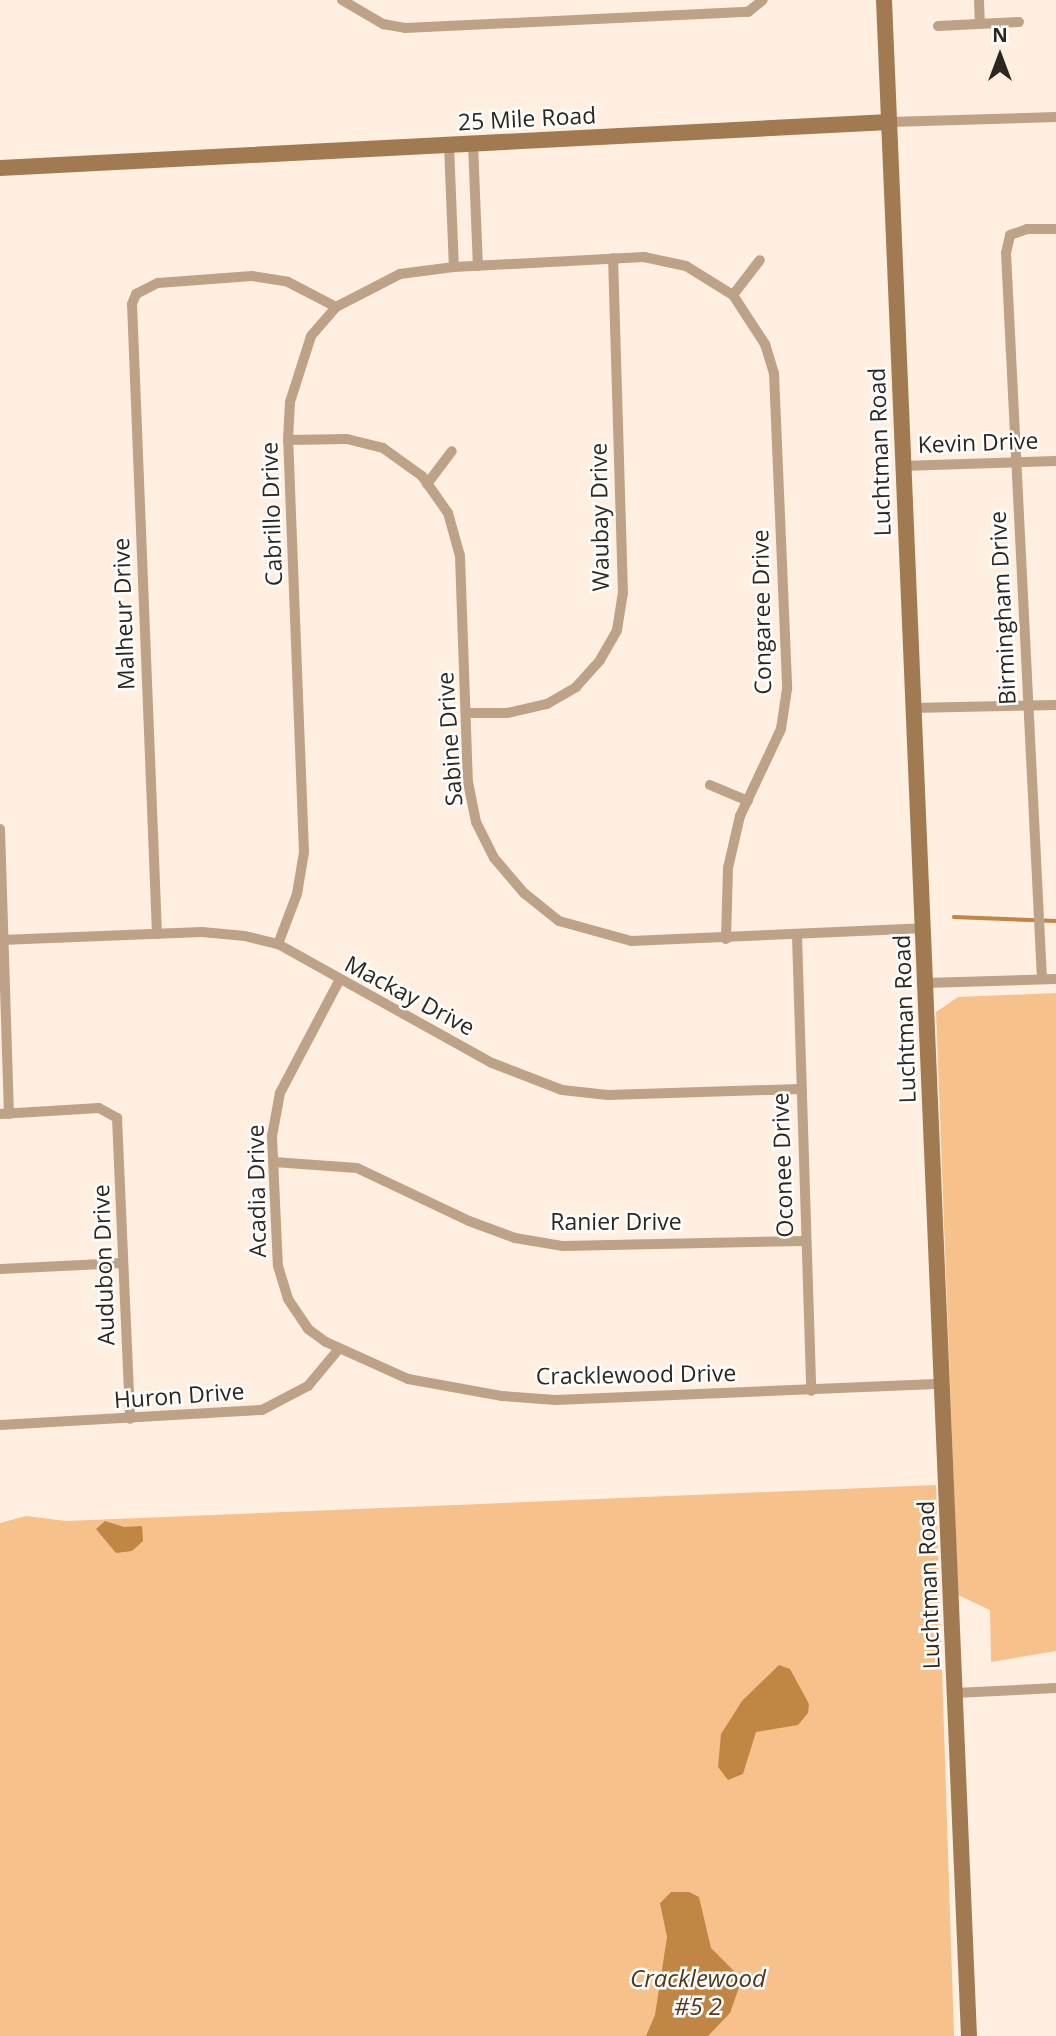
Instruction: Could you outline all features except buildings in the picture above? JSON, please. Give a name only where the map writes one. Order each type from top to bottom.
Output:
[{"type":"street","points":[[342,0],[383,24],[405,28],[748,12],[763,0]]},
{"type":"street","name":"Luchtman Road","points":[[884,0],[911,708],[923,928],[970,2036]]},
{"type":"street","points":[[979,0],[980,24]]},
{"type":"street","points":[[938,26],[1019,22]]},
{"type":"street","name":"25 Mile Road","points":[[0,168],[889,122],[1056,117]]},
{"type":"street","points":[[473,144],[478,266]]},
{"type":"street","points":[[449,145],[454,267]]},
{"type":"street","name":"Birmingham Drive","points":[[1042,979],[1006,253],[1010,235],[1056,229]]},
{"type":"street","name":"Cabrillo Drive","points":[[278,944],[297,894],[304,852],[288,440],[297,370],[311,336],[336,307],[400,274],[454,267],[613,258],[664,260],[706,275],[729,292]]},
{"type":"street","name":"Waubay Drive","points":[[466,713],[507,713],[547,704],[576,687],[600,660],[617,630],[623,594],[613,258]]},
{"type":"street","points":[[729,292],[760,260]]},
{"type":"street","name":"Malheur Drive","points":[[157,934],[132,304],[136,294],[146,286],[194,278],[269,277],[310,290],[336,307]]},
{"type":"street","name":"Congaree Drive","points":[[726,939],[729,868],[748,801],[781,729],[787,689],[774,373],[765,344],[729,292]]},
{"type":"street","name":"Sabine Drive","points":[[288,440],[347,439],[383,448],[406,461],[448,513],[460,556],[468,782],[476,822],[494,859],[524,893],[559,920],[596,934],[631,941],[797,936],[923,928]]},
{"type":"street","points":[[427,484],[452,451]]},
{"type":"street","name":"Kevin Drive","points":[[902,466],[1056,461]]},
{"type":"street","points":[[911,708],[1056,705]]},
{"type":"street","points":[[710,785],[748,801]]},
{"type":"street","points":[[0,829],[5,1114]]},
{"type":"street","name":"Mackay Drive","points":[[2,940],[202,932],[278,944],[339,981],[492,1063],[562,1090],[608,1095],[800,1089]]},
{"type":"street","name":"Oconee Drive","points":[[797,936],[811,1391]]},
{"type":"street","points":[[925,983],[1056,979]]},
{"type":"street","name":"Acadia Drive","points":[[338,1350],[308,1329],[288,1299],[277,1256],[272,1136],[280,1093],[339,981]]},
{"type":"street","name":"Audubon Drive","points":[[5,1114],[99,1108],[112,1112],[119,1127],[130,1419]]},
{"type":"street","name":"Ranier Drive","points":[[274,1162],[357,1168],[515,1238],[563,1246],[806,1241]]},
{"type":"street","points":[[0,1269],[123,1263]]},
{"type":"street","name":"Cracklewood Drive","points":[[338,1350],[408,1379],[502,1396],[556,1400],[942,1384]]},
{"type":"street","name":"Huron Drive","points":[[0,1425],[262,1410],[308,1386],[338,1350]]},
{"type":"street","points":[[955,1693],[1056,1688]]},
{"type":"shaded area","points":[[1056,993],[1056,1651],[991,1662],[990,1610],[958,1595],[936,1012],[958,997]]},
{"type":"shaded area","points":[[936,1485],[954,2036],[0,2036],[0,1523],[26,1516],[66,1521]]},
{"type":"water","points":[[105,1521],[124,1527],[142,1526],[143,1541],[132,1551],[116,1553],[96,1529]]},
{"type":"water","points":[[779,1665],[790,1669],[809,1704],[808,1713],[798,1725],[756,1732],[743,1774],[728,1780],[718,1767],[721,1734],[742,1701]]},
{"type":"water","name":"Cracklewood #5 2","points":[[671,1892],[689,1892],[699,1897],[711,1948],[742,1979],[730,2013],[708,2036],[646,2036],[655,2015],[667,1937],[660,1903]]},
{"type":"waterway","points":[[954,917],[1056,921]]}]
